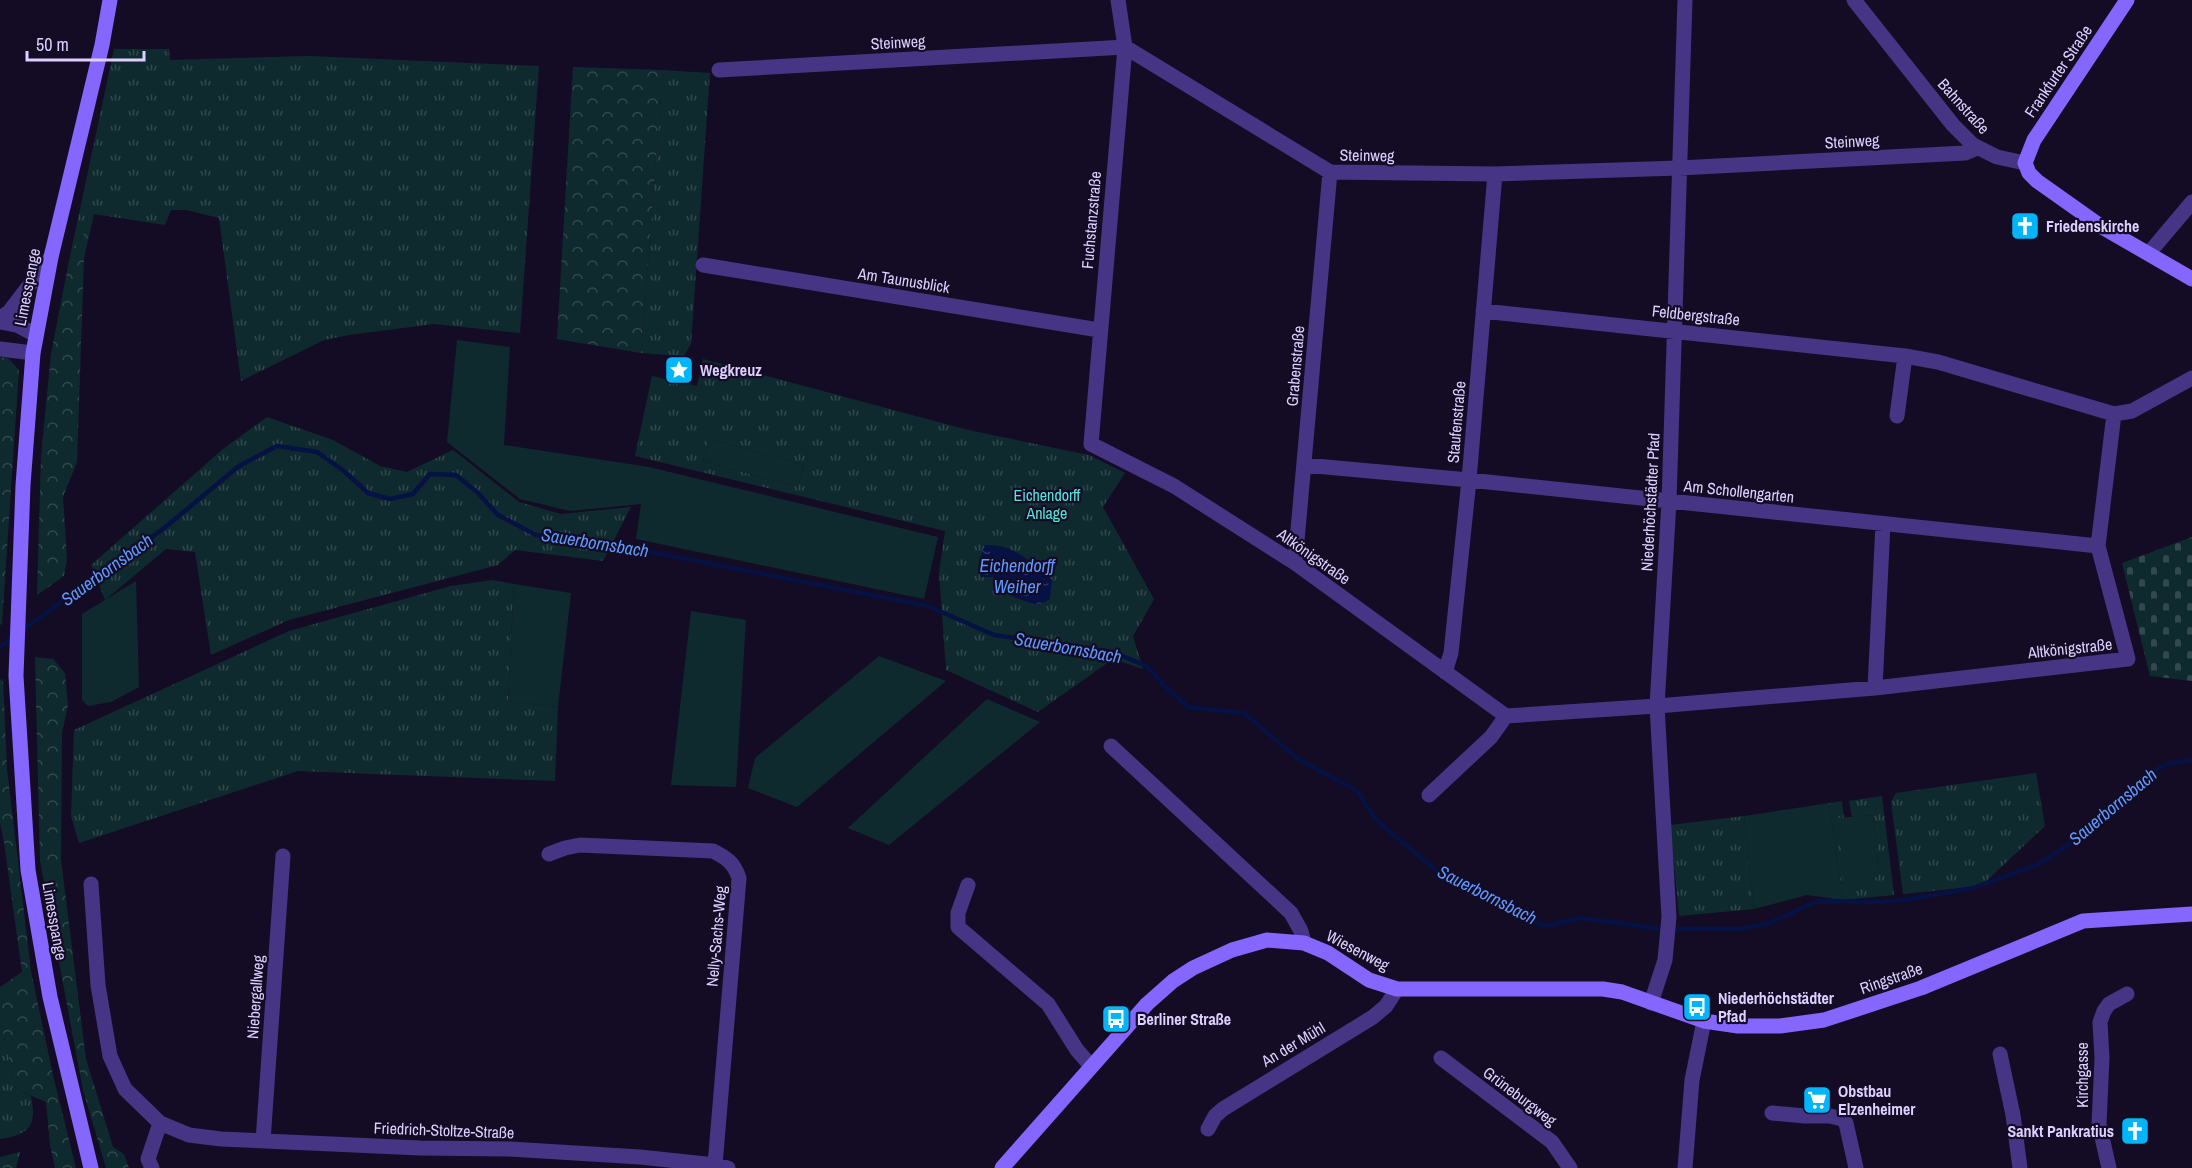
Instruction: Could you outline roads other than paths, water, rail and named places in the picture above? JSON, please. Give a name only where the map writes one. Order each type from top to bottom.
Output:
[{"type":"street","name":"Limesspange","points":[[91,1168],[50,998],[28,870],[16,676],[23,485],[33,353],[51,257],[102,45],[110,0]]},
{"type":"street","name":"Fuchstanzstraße","points":[[1091,444],[1125,47],[1118,0]]},
{"type":"street","name":"Niederhöchstädter Pfad","points":[[1651,1003],[1665,960],[1669,917],[1657,706],[1669,501],[1684,0]]},
{"type":"street","name":"Bahnstraße","points":[[1854,0],[1953,125],[1977,148],[2008,161],[2025,163]]},
{"type":"street","name":"Frankfurter Straße","points":[[2025,163],[2034,140],[2127,0]]},
{"type":"street","name":"Steinweg","points":[[719,70],[1125,47],[1330,172],[1495,174],[1679,168],[1965,153],[1977,148]]},
{"type":"street","points":[[2025,163],[2029,173],[2037,181],[2103,226],[2192,279]]},
{"type":"street","name":"Grabenstraße","points":[[1295,563],[1330,172]]},
{"type":"street","name":"Staufenstraße","points":[[1445,672],[1451,653],[1469,480],[1495,174]]},
{"type":"street","points":[[2149,253],[2192,202]]},
{"type":"street","points":[[0,320],[9,312],[51,257]]},
{"type":"street","name":"Am Taunusblick","points":[[703,265],[1099,330]]},
{"type":"street","name":"Feldbergstraße","points":[[1483,311],[1905,356],[1948,365],[2114,414]]},
{"type":"street","points":[[0,320],[17,325],[36,335]]},
{"type":"street","points":[[0,349],[33,353]]},
{"type":"street","points":[[1897,416],[1905,356]]},
{"type":"street","points":[[2114,414],[2132,411],[2192,378]]},
{"type":"street","name":"Altkönigstraße","points":[[1091,444],[1174,486],[1295,563],[1506,716],[1875,688],[2128,659],[2098,546],[2114,414]]},
{"type":"street","name":"Am Schollengarten","points":[[1304,465],[1469,480],[2098,546]]},
{"type":"street","points":[[1875,688],[1884,524]]},
{"type":"street","points":[[1429,795],[1491,737],[1506,716]]},
{"type":"street","name":"Wiesenweg","points":[[1111,746],[1291,913],[1301,931],[1304,943],[1328,952],[1370,980],[1397,989],[1603,989],[1622,992],[1704,1021]]},
{"type":"street","name":"Nelly-Sachs-Weg","points":[[549,854],[580,845],[713,851],[726,857],[735,867],[739,878],[722,1166]]},
{"type":"street","name":"Niebergallweg","points":[[263,1141],[283,856]]},
{"type":"street","name":"Friedrich-Stoltze-Straße","points":[[91,884],[98,985],[110,1056],[125,1089],[159,1123],[189,1135],[221,1139],[420,1148],[510,1149],[639,1163],[722,1166]]},
{"type":"street","points":[[968,885],[958,913],[958,927],[1048,1004],[1077,1050],[1091,1066]]},
{"type":"street","name":"Ringstraße","points":[[1704,1021],[1738,1026],[1780,1026],[1824,1020],[1921,988],[2083,921],[2192,914]]},
{"type":"street","points":[[1002,1168],[1147,1004],[1173,981],[1193,968],[1232,950],[1267,940],[1304,943]]},
{"type":"street","name":"An der Mühl","points":[[1208,1129],[1222,1109],[1373,1017],[1386,1006],[1397,989]]},
{"type":"street","name":"Kirchgasse","points":[[2109,1168],[2099,1124],[2102,1058],[2100,1022],[2109,1004],[2127,994]]},
{"type":"street","points":[[1685,1168],[1692,1080],[1704,1021]]},
{"type":"street","points":[[2000,1054],[2013,1115],[2020,1168]]},
{"type":"street","name":"Grüneburgweg","points":[[1441,1058],[1552,1142],[1570,1168]]},
{"type":"street","points":[[1772,1113],[1830,1116],[1842,1119],[1856,1168]]},
{"type":"street","points":[[152,1168],[147,1159],[159,1123]]},
{"type":"water","name":"Eichendorff Weiher","points":[[985,545],[1013,551],[1037,567],[1052,580],[1050,599],[1039,605],[1025,601],[1007,593],[993,577],[981,577],[980,560]]},
{"type":"waterway","name":"Sauerbornsbach","points":[[21,631],[163,529],[239,466],[277,446],[317,452],[344,471],[368,493],[390,499],[413,494],[430,474],[456,475],[478,493],[498,515],[536,535],[589,540],[928,606],[994,635],[1113,652],[1146,666],[1188,707],[1244,713],[1298,759],[1357,791],[1376,820],[1445,878],[1520,917],[1546,926],[1581,918],[1661,929],[1738,929],[1767,924],[1818,901],[1882,902],[1973,888],[2039,864],[2092,829],[2117,800],[2149,773],[2167,764],[2192,760]]},
{"type":"waterway","name":"Sauerbornsbach","points":[[0,647],[15,636]]},
{"type":"place","name":"Friedenskirche","points":[[2025,226]]},
{"type":"place","name":"Wegkreuz","points":[[679,370]]},
{"type":"place","name":"Niederhöchstädter Pfad","points":[[1697,1007]]},
{"type":"place","name":"Berliner Straße","points":[[1116,1019]]},
{"type":"place","name":"Obstbau Elzenheimer","points":[[1817,1100]]},
{"type":"place","name":"Sankt Pankratius","points":[[2135,1131]]},
{"type":"park label","name":"Eichendorff Anlage","points":[[1047,504]]}]
